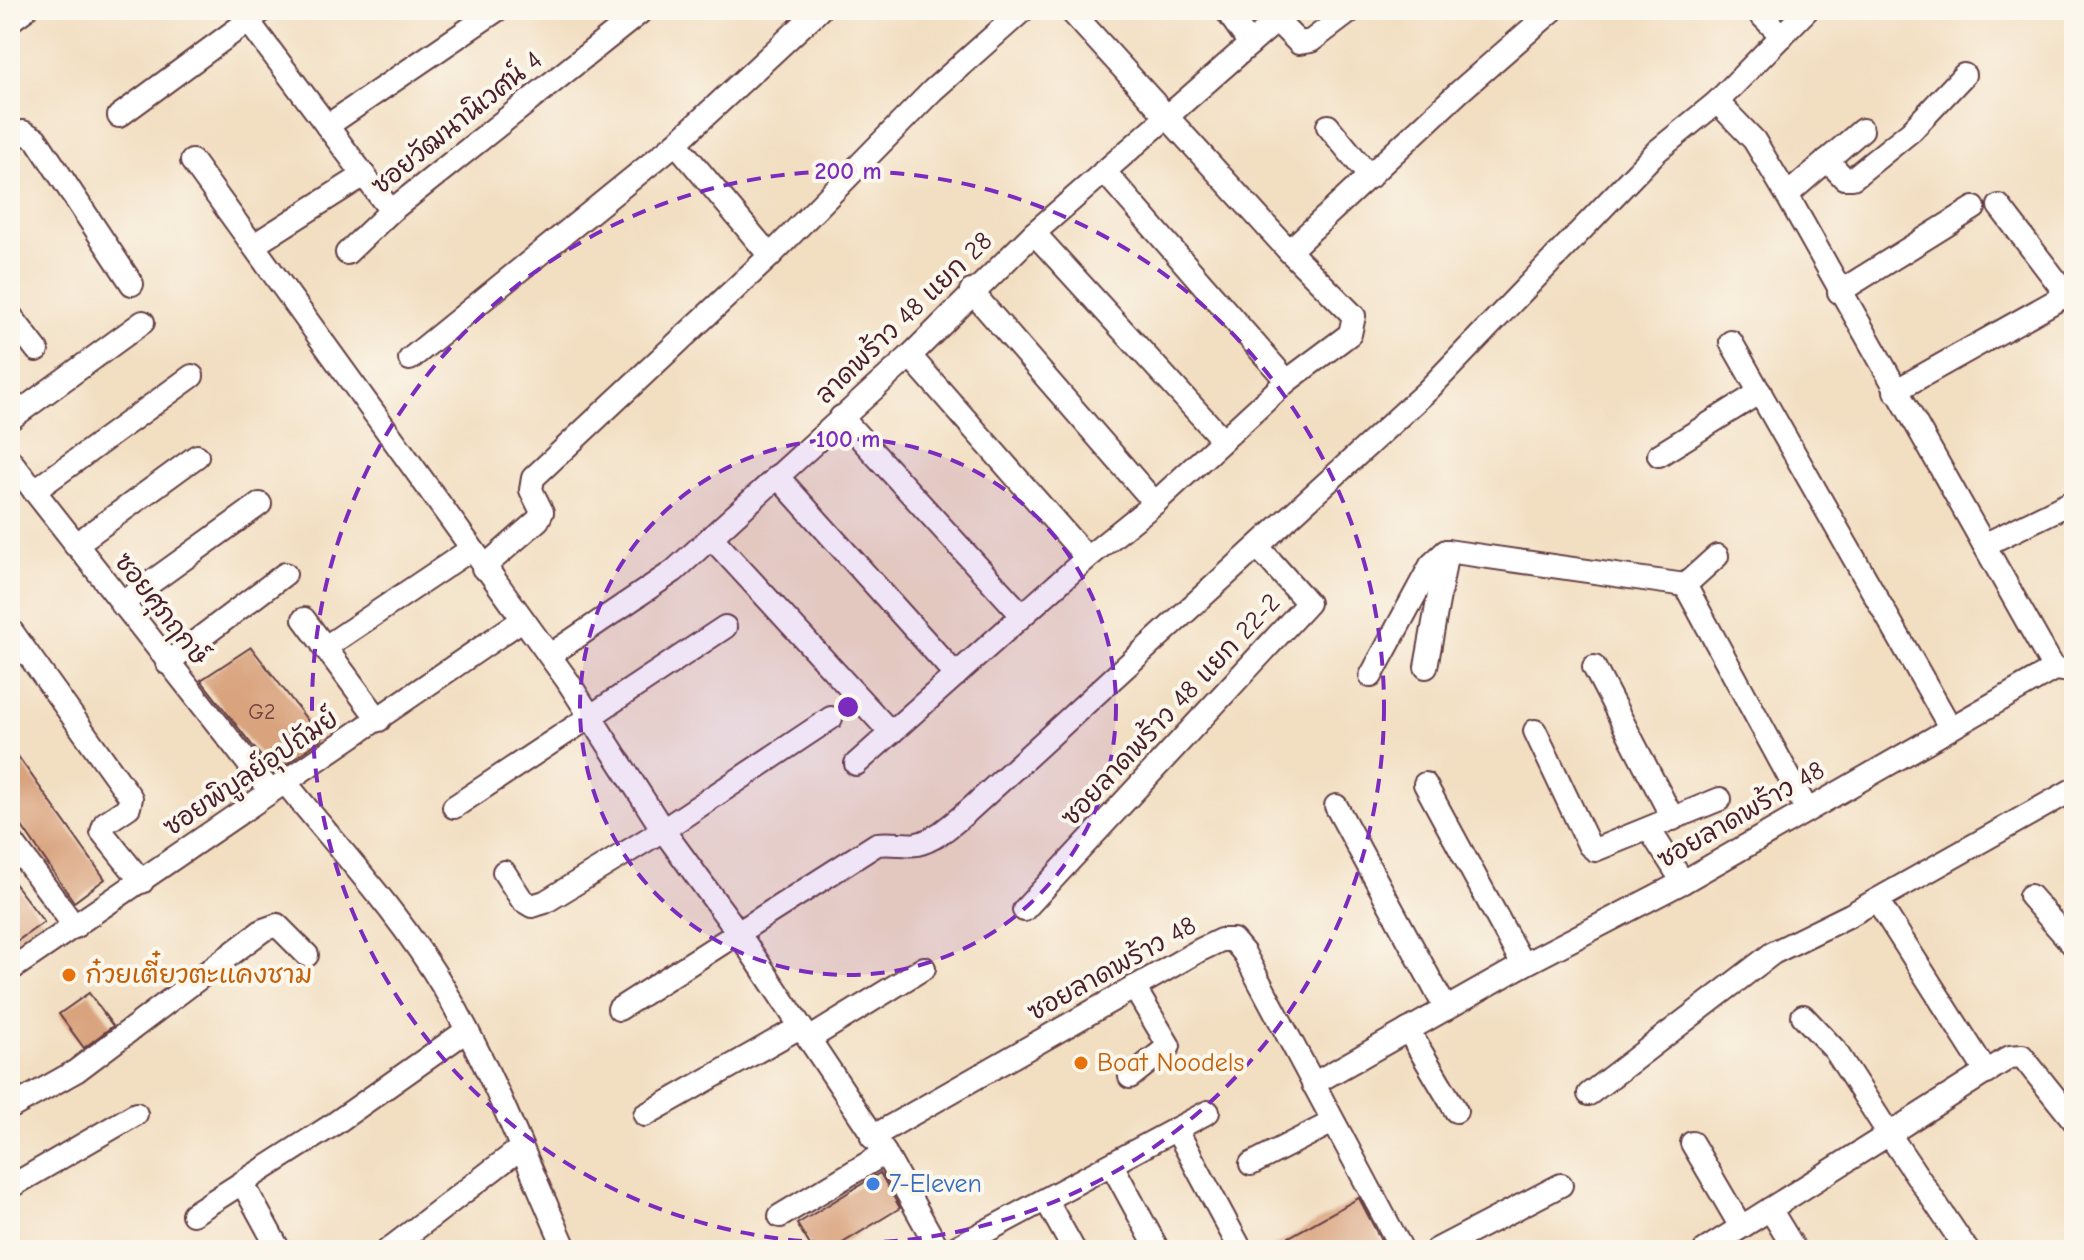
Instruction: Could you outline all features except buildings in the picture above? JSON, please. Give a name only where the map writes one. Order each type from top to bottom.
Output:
[{"type":"street","points":[[10,21],[25,10]]},
{"type":"street","points":[[327,126],[497,10]]},
{"type":"street","name":"ซอยวัฒนานิเวศน์ 4","points":[[347,253],[391,211],[643,10]]},
{"type":"street","points":[[410,359],[676,143],[819,10]]},
{"type":"street","points":[[324,648],[477,559],[541,515],[531,490],[533,478],[770,256],[933,90],[1023,10]]},
{"type":"street","points":[[856,764],[1087,558],[1155,503],[1287,381],[1350,334],[1355,324],[1354,316],[1289,251],[1070,10]]},
{"type":"street","points":[[1226,10],[1250,44]]},
{"type":"street","points":[[1283,15],[1299,43],[1311,41],[1352,10]]},
{"type":"street","points":[[1289,251],[1553,10]]},
{"type":"street","points":[[1756,10],[1782,36]]},
{"type":"street","points":[[619,1009],[877,844],[897,841],[914,845],[936,836],[967,812],[1427,391],[1657,151],[1717,102],[1807,10]]},
{"type":"street","points":[[119,116],[250,14],[327,126],[391,211]]},
{"type":"street","name":"ลาดพร้าว 48 แยก 28","points":[[550,655],[660,583],[910,356],[971,291],[1034,233],[1283,15]]},
{"type":"street","points":[[1827,160],[1844,178],[1853,178],[1911,131],[1964,75]]},
{"type":"street","points":[[1717,102],[1754,140],[1984,545],[2064,670]]},
{"type":"street","points":[[1328,126],[1370,177]]},
{"type":"street","points":[[1787,195],[1862,130]]},
{"type":"street","points":[[10,138],[23,132],[36,139],[132,284]]},
{"type":"street","points":[[676,143],[770,256]]},
{"type":"street","points":[[192,161],[477,559],[550,655],[663,830],[737,931],[878,1145],[939,1250]]},
{"type":"street","points":[[1104,171],[1287,381]]},
{"type":"street","points":[[254,245],[364,175]]},
{"type":"street","points":[[1895,391],[2071,299],[1999,206]]},
{"type":"street","points":[[1839,292],[1974,208]]},
{"type":"street","points":[[1034,233],[1223,440]]},
{"type":"street","points":[[971,291],[1155,503]]},
{"type":"street","points":[[10,315],[37,350]]},
{"type":"street","points":[[10,419],[143,322]]},
{"type":"street","points":[[1731,342],[1950,727]]},
{"type":"street","points":[[910,356],[1087,558]]},
{"type":"street","points":[[34,491],[192,376]]},
{"type":"street","points":[[1659,455],[1760,392]]},
{"type":"street","points":[[841,417],[1022,615]]},
{"type":"street","points":[[75,545],[197,456]]},
{"type":"street","name":"ซอยศุภฤกษ์","points":[[10,460],[167,663],[278,786],[417,949],[466,1031],[566,1250]]},
{"type":"street","points":[[777,476],[956,675]]},
{"type":"street","points":[[1984,545],[2074,501]]},
{"type":"street","points":[[121,604],[260,504]]},
{"type":"street","points":[[711,537],[891,733]]},
{"type":"street","name":"ซอยลาดพร้าว 48 แยก 22-2","points":[[1024,910],[1308,603],[1258,547]]},
{"type":"street","points":[[1371,676],[1431,565],[1447,551],[1685,585]]},
{"type":"street","points":[[1426,667],[1447,551]]},
{"type":"street","points":[[1685,585],[1717,556]]},
{"type":"street","points":[[167,663],[285,574]]},
{"type":"street","points":[[1685,585],[1806,808]]},
{"type":"street","points":[[304,619],[379,720]]},
{"type":"street","name":"ซอยพิบูลย์อุปถัมย์","points":[[10,970],[522,620]]},
{"type":"street","points":[[454,807],[725,627]]},
{"type":"street","points":[[10,629],[131,798],[129,807],[105,823],[102,832],[142,882]]},
{"type":"street","points":[[1594,667],[1673,819]]},
{"type":"street","name":"ซอยลาดพร้าว 48","points":[[780,1216],[878,1145],[1134,987],[1221,940],[1233,940],[1244,953],[1313,1084],[1523,965],[1683,882],[1950,727],[2064,670]]},
{"type":"street","points":[[504,872],[522,900],[532,906],[545,902],[663,830],[831,718]]},
{"type":"street","points":[[1535,731],[1589,845],[1603,850],[1720,799]]},
{"type":"street","points":[[1425,784],[1523,965]]},
{"type":"street","points":[[1589,1094],[1773,953],[1877,900],[2074,789]]},
{"type":"street","points":[[1336,806],[1446,1009]]},
{"type":"street","points":[[1649,829],[1683,882]]},
{"type":"street","points":[[10,839],[75,927]]},
{"type":"street","points":[[2030,896],[2074,946]]},
{"type":"street","points":[[1877,900],[1987,1073]]},
{"type":"street","points":[[10,1108],[89,1062],[263,930],[277,925],[307,955]]},
{"type":"street","points":[[645,1115],[924,968]]},
{"type":"street","points":[[1130,1077],[1169,1046],[1134,987]]},
{"type":"street","points":[[1803,1016],[1835,1050],[1967,1250]]},
{"type":"street","points":[[1408,1030],[1456,1111]]},
{"type":"street","points":[[193,1214],[243,1184],[466,1031]]},
{"type":"street","points":[[1705,1250],[2010,1057],[2022,1056],[2074,1121]]},
{"type":"street","points":[[1313,1084],[1402,1250]]},
{"type":"street","points":[[951,1250],[1208,1112]]},
{"type":"street","points":[[10,1187],[136,1114]]},
{"type":"street","points":[[1251,1164],[1333,1122]]},
{"type":"street","points":[[1176,1129],[1241,1250]]},
{"type":"street","points":[[1692,1143],[1741,1227]]},
{"type":"street","points":[[388,1250],[521,1148]]},
{"type":"street","points":[[1112,1165],[1158,1250]]},
{"type":"street","points":[[243,1184],[279,1250]]},
{"type":"street","points":[[1436,1250],[1561,1185]]},
{"type":"street","points":[[1046,1200],[1074,1250]]},
{"type":"street","points":[[1770,1209],[1795,1250]]},
{"type":"place","name":"ก๋วยเตี๋ยวตะแคงชาม","points":[[69,975]]},
{"type":"place","name":"Boat Noodels","points":[[1081,1063]]},
{"type":"place","name":"7-Eleven","points":[[873,1184]]}]
